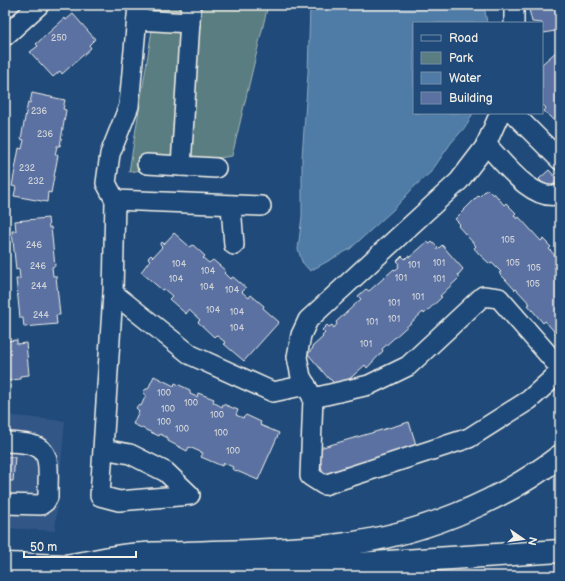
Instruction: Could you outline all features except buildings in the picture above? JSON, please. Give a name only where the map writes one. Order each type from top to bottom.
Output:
[{"type":"main road","points":[[71,565],[132,554],[310,548],[379,539],[433,523],[484,502],[532,476],[560,456]]},
{"type":"main road","points":[[5,564],[190,570],[296,568],[560,551]]},
{"type":"main road","points":[[274,576],[296,568]]},
{"type":"lane","points":[[5,36],[39,5]]},
{"type":"lane","points":[[514,5],[514,22]]},
{"type":"lane","points":[[103,449],[113,293],[115,200],[106,183],[110,154],[130,106],[137,12],[190,14],[181,166]]},
{"type":"lane","points":[[500,114],[486,144],[459,181],[308,320],[301,335],[298,357],[300,377],[310,391],[310,476],[324,485],[469,438],[529,400],[560,372]]},
{"type":"lane","points":[[514,114],[560,160]]},
{"type":"lane","points":[[486,144],[519,179],[538,193],[554,197],[560,194]]},
{"type":"lane","points":[[147,164],[216,168]]},
{"type":"lane","points":[[115,200],[260,206]]},
{"type":"lane","points":[[231,206],[234,245]]},
{"type":"lane","points":[[113,293],[191,355],[273,392],[310,391],[368,385],[408,366],[483,296],[499,298],[560,368]]},
{"type":"lane","points":[[5,442],[22,442],[38,446],[46,454],[48,461],[48,497],[45,502],[41,505],[5,504]]},
{"type":"lane","points":[[5,451],[27,453],[34,460],[37,475],[35,490],[25,504]]},
{"type":"shaded area","points":[[5,415],[65,421],[55,531],[5,528]]},
{"type":"green space","points":[[156,5],[268,5],[232,156],[129,172]]},
{"type":"water","points":[[310,5],[484,5],[487,22],[413,22],[413,114],[472,114],[467,125],[451,143],[431,172],[415,186],[393,210],[350,249],[310,271],[302,262],[298,249],[302,216],[302,157],[308,73]]}]
